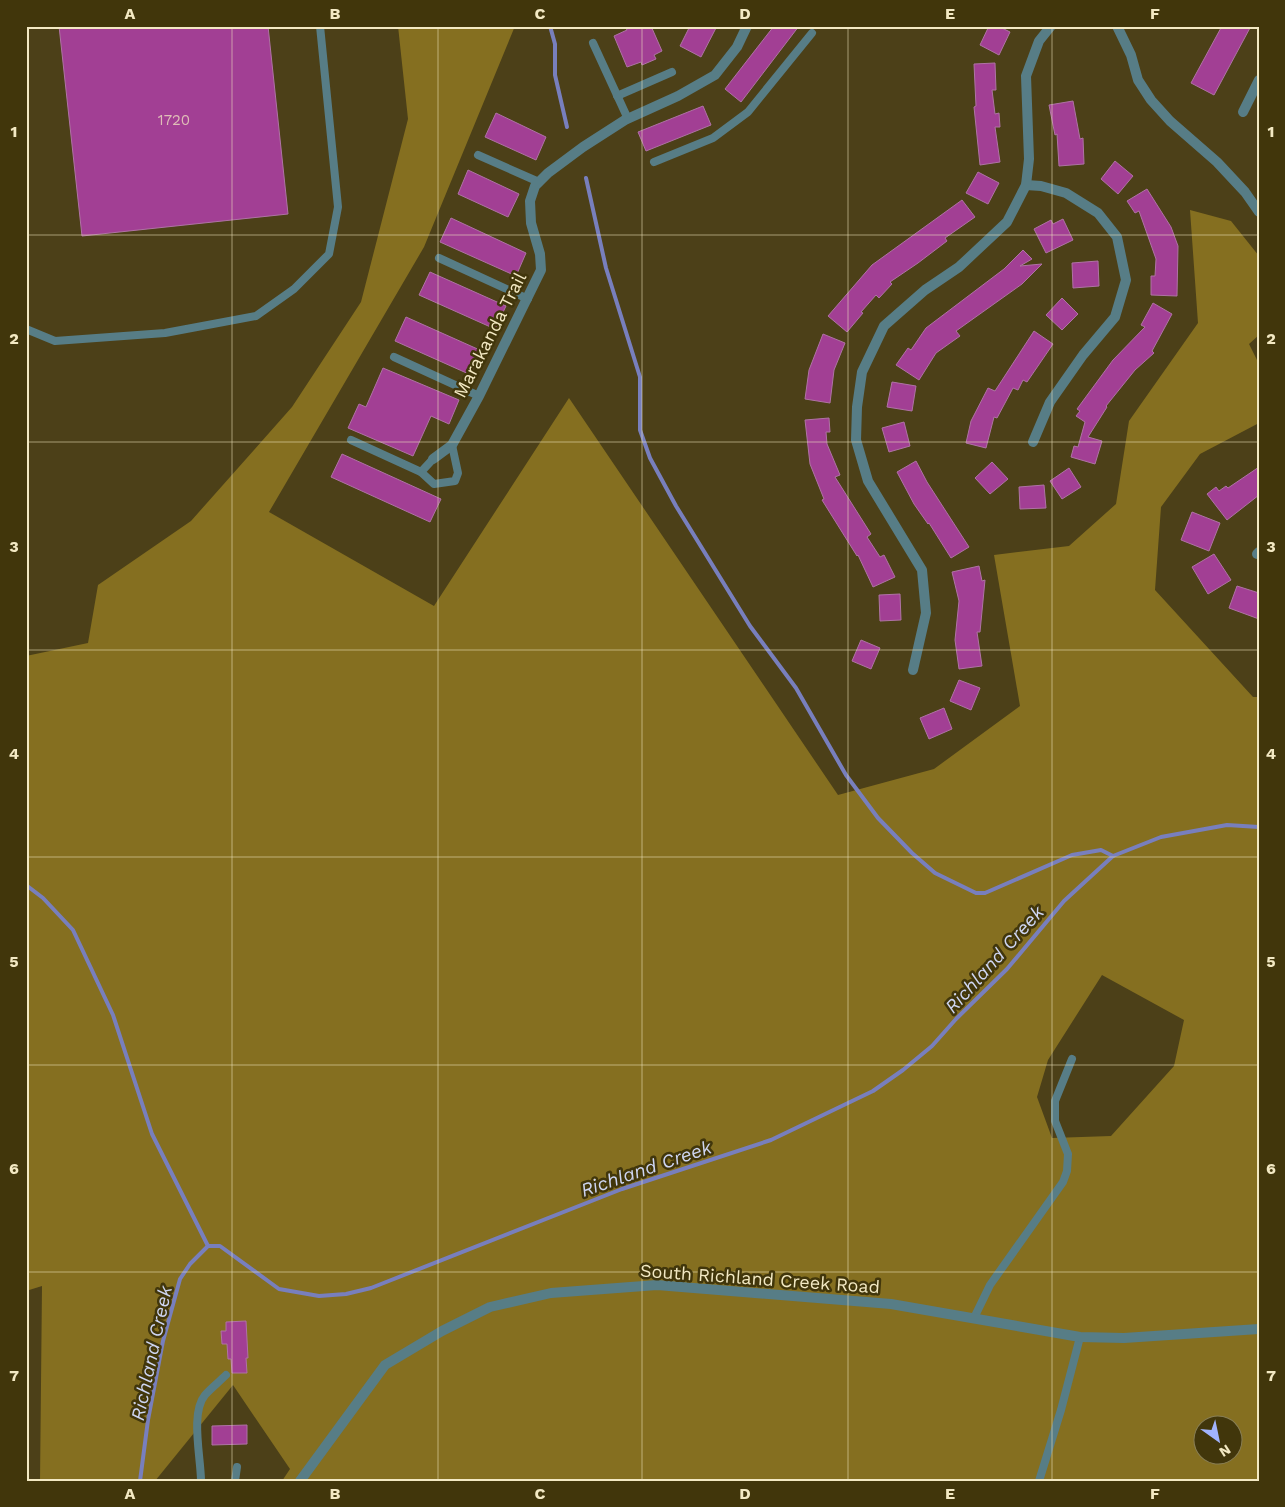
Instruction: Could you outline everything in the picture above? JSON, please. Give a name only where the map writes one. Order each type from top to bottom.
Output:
[{"type":"street","name":"Marakanda Trail","points":[[433,459],[452,445],[479,396],[541,270],[540,254],[531,223],[530,201],[535,186],[548,173],[582,147],[628,119],[678,96],[716,75],[737,47],[747,26]]},
{"type":"street","points":[[913,670],[926,613],[922,570],[868,481],[856,440],[857,407],[862,372],[884,326],[925,290],[959,267],[1007,222],[1026,185],[1028,159],[1026,76],[1039,41],[1051,26]]},
{"type":"street","points":[[1117,26],[1131,55],[1138,80],[1151,100],[1170,121],[1217,162],[1245,192],[1259,212]]},
{"type":"street","points":[[1243,112],[1259,80]]},
{"type":"street","points":[[1026,185],[1041,186],[1066,193],[1098,213],[1117,237],[1126,280],[1115,317],[1083,355],[1050,402],[1033,442]]},
{"type":"street","name":"South Richland Creek Road","points":[[300,1481],[385,1365],[442,1331],[490,1307],[551,1293],[657,1285],[891,1304],[1080,1337],[1124,1338],[1259,1330]]},
{"type":"lane","points":[[26,329],[54,341],[166,333],[256,316],[294,289],[329,254],[338,207],[320,26]]},
{"type":"lane","points":[[654,162],[713,138],[748,112],[812,33]]},
{"type":"lane","points":[[593,43],[628,119]]},
{"type":"lane","points":[[618,96],[672,72]]},
{"type":"lane","points":[[478,155],[539,182]]},
{"type":"lane","points":[[440,258],[528,299]]},
{"type":"lane","points":[[394,357],[479,396]]},
{"type":"lane","points":[[351,440],[421,472],[434,484],[455,481],[458,473],[452,445]]},
{"type":"lane","points":[[421,472],[433,459]]},
{"type":"lane","points":[[974,1318],[990,1285],[1063,1182],[1067,1171],[1068,1154],[1055,1121],[1055,1101],[1072,1059]]},
{"type":"lane","points":[[1039,1481],[1061,1410],[1080,1337]]},
{"type":"lane","points":[[201,1481],[196,1435],[198,1415],[204,1396],[226,1375]]},
{"type":"lane","points":[[235,1481],[238,1468]]},
{"type":"shaded area","points":[[398,26],[515,26],[424,247],[269,512],[434,606],[569,398],[838,795],[934,769],[1020,706],[994,555],[1069,546],[1116,504],[1129,421],[1198,323],[1190,210],[1231,221],[1259,256],[1259,335],[1249,344],[1259,364],[1259,423],[1200,454],[1161,507],[1155,590],[1253,697],[1259,697],[1259,1481],[282,1481],[290,1469],[233,1385],[155,1481],[40,1481],[42,1286],[26,1291],[26,656],[88,643],[98,585],[191,521],[292,407],[361,302],[408,119]],"holes":[[[1102,975],[1184,1020],[1174,1066],[1111,1136],[1052,1138],[1037,1097],[1048,1060]]]},
{"type":"building","points":[[59,26],[268,26],[288,214],[82,236]]},
{"type":"building","points":[[625,26],[651,26],[662,51],[654,55],[656,59],[642,65],[641,62],[627,67],[614,36],[627,30]]},
{"type":"building","points":[[690,26],[717,26],[701,57],[680,46]]},
{"type":"building","points":[[774,26],[799,26],[741,102],[725,89]]},
{"type":"building","points":[[989,26],[998,26],[1010,32],[999,55],[980,45]]},
{"type":"building","points":[[1222,26],[1251,26],[1214,95],[1191,83]]},
{"type":"building","points":[[995,63],[996,90],[992,90],[995,114],[999,113],[1000,127],[995,127],[1000,162],[980,165],[974,107],[976,106],[974,64]]},
{"type":"building","points":[[1073,101],[1080,139],[1083,138],[1084,164],[1059,166],[1057,134],[1055,135],[1049,105]]},
{"type":"building","points":[[703,106],[711,125],[646,151],[638,132]]},
{"type":"building","points":[[496,113],[546,137],[536,160],[485,137]]},
{"type":"building","points":[[1115,161],[1133,176],[1118,194],[1101,179]]},
{"type":"building","points":[[468,170],[519,194],[508,217],[458,194]]},
{"type":"building","points":[[978,172],[999,183],[988,204],[966,193]]},
{"type":"building","points":[[1147,189],[1171,227],[1178,246],[1177,296],[1151,295],[1151,276],[1155,276],[1156,259],[1139,211],[1135,213],[1127,201]]},
{"type":"building","points":[[962,200],[975,217],[945,238],[947,241],[890,282],[892,284],[879,298],[876,295],[847,332],[828,316],[872,265]]},
{"type":"building","points":[[451,218],[526,253],[516,276],[440,242]]},
{"type":"building","points":[[1063,219],[1073,240],[1046,253],[1034,229],[1051,220],[1053,224]]},
{"type":"building","points":[[1023,250],[1032,259],[1020,266],[1042,264],[1022,284],[956,331],[960,336],[936,353],[919,380],[896,365],[908,348],[911,350],[926,328],[1004,269]]},
{"type":"building","points":[[1098,261],[1099,286],[1073,288],[1072,263]]},
{"type":"building","points":[[430,272],[506,306],[495,329],[419,295]]},
{"type":"building","points":[[1062,298],[1078,314],[1062,330],[1046,315]]},
{"type":"building","points":[[1153,303],[1172,314],[1152,351],[1154,353],[1135,370],[1106,406],[1088,437],[1102,441],[1095,464],[1071,457],[1074,446],[1078,447],[1085,422],[1076,416],[1080,411],[1077,409],[1113,360],[1145,327],[1141,325]]},
{"type":"building","points":[[406,317],[482,351],[471,375],[395,341]]},
{"type":"building","points":[[1034,331],[1053,344],[1027,382],[1023,380],[1018,390],[1013,388],[997,418],[994,417],[986,448],[966,443],[971,421],[988,388],[995,391]]},
{"type":"building","points":[[823,334],[845,343],[834,370],[830,403],[805,399],[809,370]]},
{"type":"building","points":[[383,368],[459,400],[449,424],[431,416],[413,456],[348,428],[359,404],[366,407]]},
{"type":"building","points":[[892,382],[916,386],[912,411],[887,407]]},
{"type":"building","points":[[829,418],[830,432],[826,432],[827,444],[840,475],[835,477],[871,534],[867,537],[880,557],[884,555],[895,577],[873,587],[858,555],[822,500],[824,499],[810,464],[805,420]]},
{"type":"building","points":[[904,422],[910,446],[889,452],[882,428]]},
{"type":"building","points":[[342,454],[441,499],[430,522],[331,477]]},
{"type":"building","points":[[916,461],[927,482],[969,547],[951,558],[929,523],[914,504],[897,472]]},
{"type":"building","points":[[992,462],[1008,479],[990,494],[975,478]]},
{"type":"building","points":[[1259,467],[1259,495],[1227,520],[1207,494],[1216,487],[1219,491],[1226,486],[1228,488]]},
{"type":"building","points":[[1069,468],[1081,487],[1062,499],[1050,481]]},
{"type":"building","points":[[1044,485],[1046,508],[1020,509],[1019,487]]},
{"type":"building","points":[[1192,512],[1220,523],[1209,551],[1181,540]]},
{"type":"building","points":[[1214,554],[1231,580],[1208,594],[1192,567]]},
{"type":"building","points":[[979,566],[982,581],[985,580],[980,632],[977,632],[982,666],[959,669],[955,640],[959,601],[952,572]]},
{"type":"building","points":[[1237,586],[1259,593],[1259,619],[1229,608]]},
{"type":"building","points":[[900,594],[901,620],[880,621],[879,595]]},
{"type":"building","points":[[861,640],[880,648],[871,669],[852,661]]},
{"type":"building","points":[[959,680],[980,688],[971,710],[950,701]]},
{"type":"building","points":[[944,708],[952,729],[929,739],[920,718]]},
{"type":"building","points":[[246,1321],[247,1373],[232,1373],[231,1359],[228,1359],[227,1344],[222,1344],[221,1331],[226,1331],[226,1322]]},
{"type":"building","points":[[247,1425],[247,1444],[212,1445],[212,1426]]},
{"type":"waterway","points":[[550,26],[555,44],[555,75],[567,127]]},
{"type":"waterway","points":[[586,178],[606,268],[640,377],[640,430],[650,458],[676,506],[750,626],[796,688],[846,775],[878,818],[912,853],[935,873],[976,893],[985,893],[1072,855],[1101,850],[1113,856]]},
{"type":"waterway","name":"Richland Creek","points":[[140,1481],[148,1420],[163,1341],[180,1279],[190,1264],[208,1246],[220,1246],[279,1289],[319,1296],[346,1294],[371,1288],[622,1189],[771,1140],[873,1091],[932,1046],[956,1019],[1007,969],[1064,901],[1113,856],[1161,837],[1227,825],[1259,827]]},
{"type":"waterway","points":[[26,885],[43,898],[73,930],[113,1015],[152,1134],[208,1246]]}]
